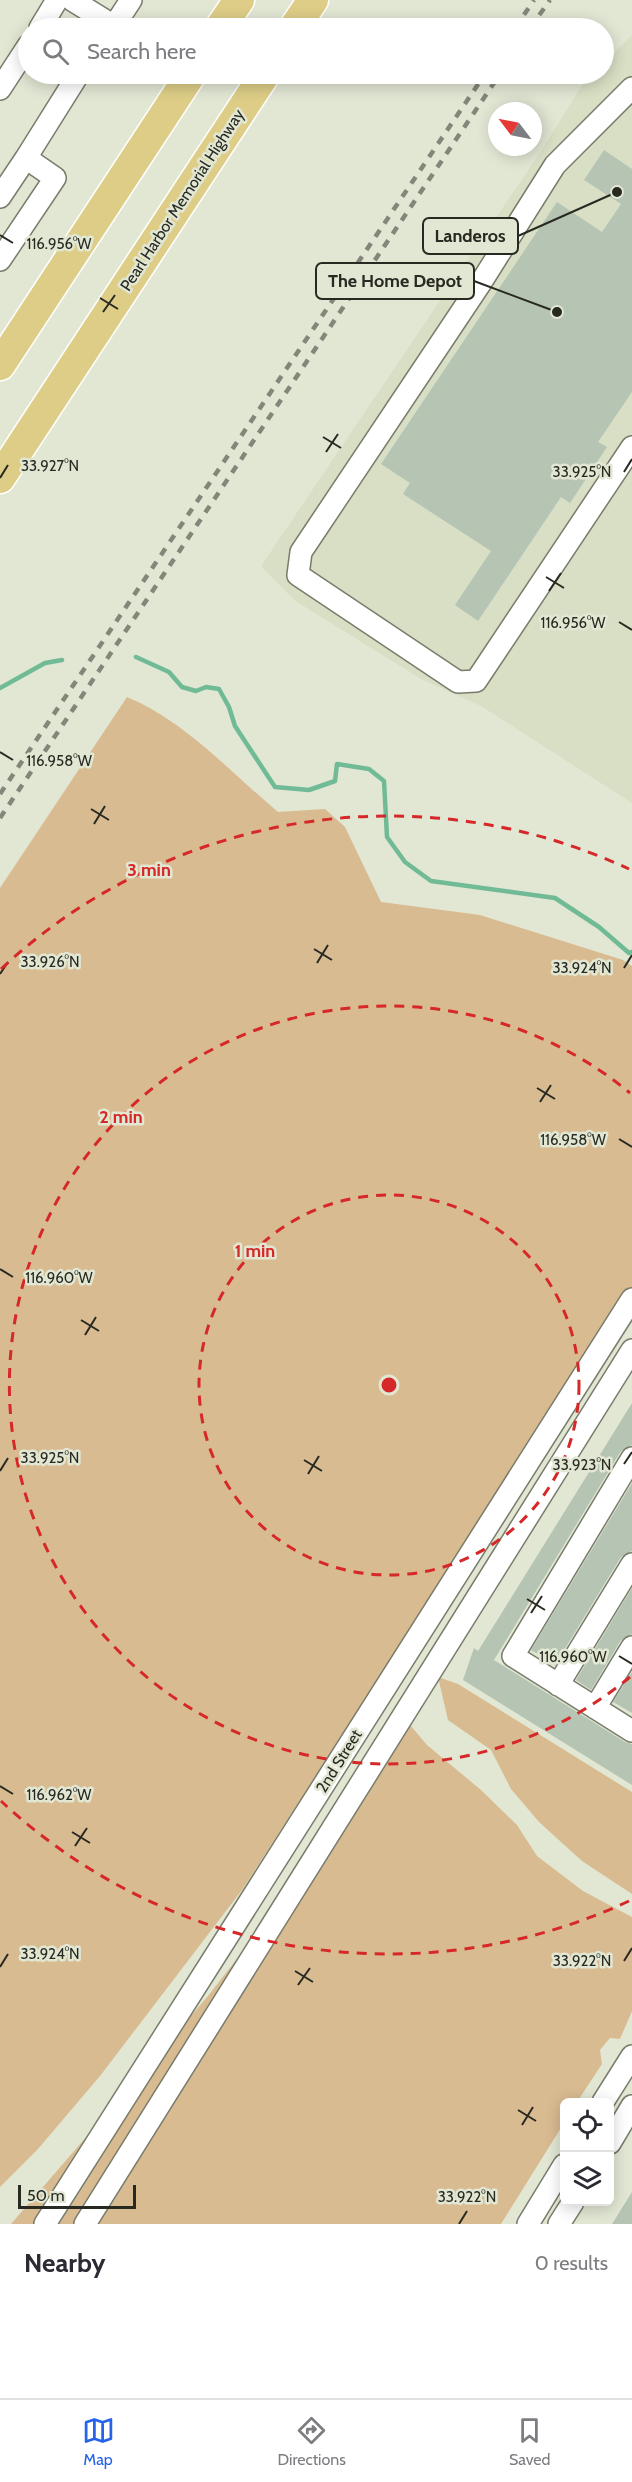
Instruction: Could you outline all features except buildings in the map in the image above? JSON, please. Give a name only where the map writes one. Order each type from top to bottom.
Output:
[{"type":"highway","points":[[227,18],[239,0]]},
{"type":"highway","points":[[301,18],[313,0]]},
{"type":"highway","points":[[0,365],[184,84]]},
{"type":"highway","name":"Pearl Harbor Memorial Highway","points":[[0,477],[258,84]]},
{"type":"street","points":[[46,18],[57,0]]},
{"type":"street","points":[[72,0],[101,18]]},
{"type":"street","points":[[119,18],[130,0]]},
{"type":"street","points":[[0,89],[18,61]]},
{"type":"street","points":[[0,196],[72,84]]},
{"type":"street","points":[[632,88],[555,165],[480,284],[301,552],[298,575],[458,682],[476,681],[632,447]]},
{"type":"street","points":[[0,260],[55,178],[26,158]]},
{"type":"street","name":"2nd Street","points":[[45,2224],[632,1299]]},
{"type":"street","name":"2nd Street","points":[[85,2224],[606,1393],[626,1374],[632,1350]]},
{"type":"street","points":[[632,1458],[513,1656],[632,1731]]},
{"type":"street","points":[[558,1684],[632,1564]]},
{"type":"street","points":[[595,1708],[632,1647]]},
{"type":"street","points":[[610,2098],[624,2088],[632,2056]]},
{"type":"street","points":[[614,2135],[632,2106]]},
{"type":"street","points":[[528,2224],[560,2172]]},
{"type":"street","points":[[559,2224],[570,2206]]},
{"type":"shaded area","points":[[632,35],[632,803],[481,706],[421,679],[294,600],[261,566],[538,156],[542,156],[542,149],[582,85],[614,84],[614,53]]},
{"type":"shaded area","points":[[127,697],[148,707],[188,733],[278,812],[325,809],[345,827],[381,902],[480,915],[623,960],[632,966],[632,1307],[360,1707],[242,1890],[100,2076],[38,2149],[0,2187],[0,888]]},
{"type":"shaded area","points":[[438,1677],[458,1684],[632,1792],[632,1894],[582,1861],[539,1822],[511,1789],[491,1750],[448,1720]]},
{"type":"shaded area","points":[[405,1719],[427,1745],[481,1790],[517,1825],[537,1856],[583,1891],[632,1917],[632,2011],[620,2039],[610,2038],[600,2050],[602,2064],[580,2098],[560,2098],[560,2129],[501,2224],[11,2224],[208,1996],[289,1892]]},
{"type":"waterway","points":[[136,657],[169,672],[182,687],[196,691],[206,687],[219,689],[229,707],[235,726],[275,787],[309,790],[335,781],[337,764],[369,769],[384,781],[387,837],[405,862],[431,881],[555,898],[599,927],[629,953],[632,952]]},
{"type":"waterway","points":[[0,688],[45,663],[62,660]]},
{"type":"railway","points":[[522,18],[534,0]]},
{"type":"railway","points":[[537,18],[550,0]]},
{"type":"railway","points":[[0,794],[478,84]]},
{"type":"railway","points":[[0,818],[493,84]]},
{"type":"place","name":"Landeros","points":[[617,192]]},
{"type":"place","name":"The Home Depot","points":[[557,312]]}]
